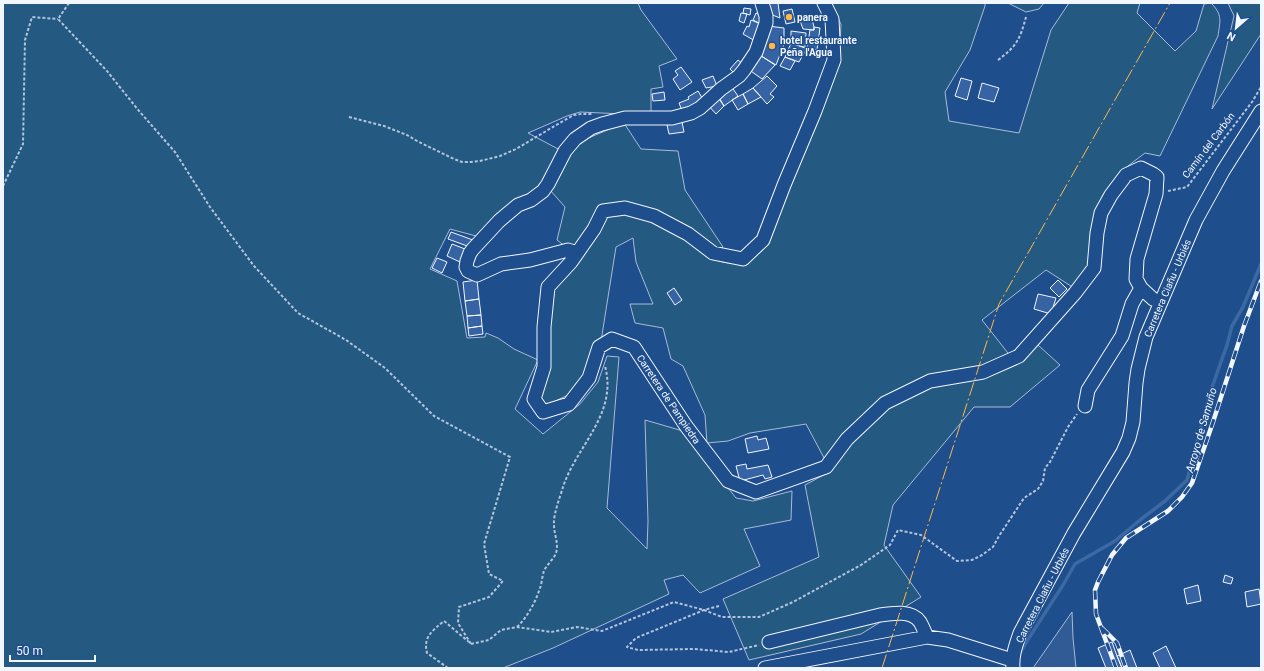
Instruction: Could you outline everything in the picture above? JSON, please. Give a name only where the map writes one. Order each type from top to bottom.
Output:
[{"type":"street","points":[[577,253],[568,250],[530,260],[501,264],[477,275],[468,271],[466,267],[470,253],[499,221],[518,205],[531,200],[544,191],[565,151],[575,139],[591,128],[625,118],[672,118],[691,113],[700,108],[721,88],[739,76],[756,52],[766,23],[766,16],[762,3]]},
{"type":"street","points":[[599,347],[589,378],[569,404],[543,412],[534,399],[544,367],[544,327],[548,287],[571,262],[594,229],[603,211],[625,208],[654,216],[688,234],[713,253],[743,259],[763,240],[834,60],[832,19],[824,3]]},
{"type":"street","name":"Carretera Ciañu - Urbiés","points":[[1012,664],[1014,648],[1024,627],[1074,533],[1123,452],[1129,438],[1133,422],[1138,369],[1146,337],[1196,220],[1223,171],[1255,128],[1261,111]]},
{"type":"street","name":"Carretera de Pampiedra","points":[[599,347],[612,339],[634,347],[686,426],[728,481],[756,492],[826,468],[847,439],[885,403],[930,382],[983,372],[1018,356],[1075,293],[1094,268],[1097,233],[1101,214],[1111,195],[1126,175],[1141,168],[1157,177],[1156,194],[1137,259],[1136,279],[1141,288]]},
{"type":"street","points":[[1085,406],[1088,390],[1122,336],[1132,304],[1141,288],[1153,300],[1160,302]]},
{"type":"street","points":[[769,642],[880,615],[894,613],[913,616],[920,622],[927,637]]},
{"type":"street","points":[[765,668],[927,637],[948,640],[1012,664]]},
{"type":"path","points":[[58,19],[69,3]]},
{"type":"path","points":[[3,186],[23,144],[25,40],[32,17],[58,19],[107,71],[139,111],[175,152],[210,207],[254,266],[298,313],[346,340],[385,368],[434,416],[510,457],[484,544],[489,574],[503,581],[489,597],[458,607],[458,623],[471,644]]},
{"type":"path","points":[[998,60],[1008,53],[1016,44],[1022,32],[1026,17]]},
{"type":"path","name":"Camín del Carbón","points":[[1156,194],[1187,187],[1252,102],[1261,87]]},
{"type":"path","points":[[350,117],[384,126],[407,135],[416,141],[454,159],[462,162],[471,162],[500,156],[574,115],[595,114]]},
{"type":"path","points":[[517,627],[534,605],[544,571],[556,553],[557,544],[554,524],[564,485],[606,404],[606,368],[599,347]]},
{"type":"path","points":[[471,644],[489,640],[501,630],[517,627],[551,632],[577,628],[602,631],[674,602],[704,610],[722,617],[759,618],[793,602],[861,565],[890,545],[898,530],[921,535],[957,561],[972,560],[982,556],[993,547],[998,536],[1024,498],[1038,489],[1043,481],[1045,468],[1050,462],[1068,427],[1080,410],[1085,406]]},
{"type":"path","points":[[720,606],[704,610],[636,638],[627,647],[638,650],[694,649],[729,652],[769,642]]},
{"type":"path","points":[[448,668],[427,653],[425,645],[433,630],[444,621],[471,644]]},
{"type":"shaded area","points":[[3,3],[638,3],[641,10],[677,59],[659,66],[663,87],[651,89],[651,114],[580,112],[528,133],[560,150],[624,123],[641,149],[678,151],[685,190],[723,247],[709,258],[736,264],[750,260],[769,239],[839,61],[841,24],[830,3],[985,3],[970,50],[945,92],[949,121],[1019,133],[1051,30],[1069,3],[1140,3],[1137,13],[1175,51],[1196,31],[1204,4],[1211,3],[1215,7],[1220,18],[1220,22],[1218,36],[1160,156],[1145,153],[1124,169],[1098,209],[1088,266],[1074,288],[1046,270],[982,320],[1015,362],[1038,345],[1060,365],[1010,407],[974,407],[893,505],[884,545],[921,597],[861,634],[749,660],[723,599],[819,557],[805,485],[831,471],[806,424],[750,433],[728,441],[707,443],[705,415],[683,366],[671,359],[663,328],[635,323],[630,304],[653,304],[636,262],[633,238],[616,247],[598,366],[568,395],[545,406],[539,398],[553,289],[582,259],[557,240],[565,207],[542,181],[530,196],[504,209],[476,236],[450,229],[430,269],[457,281],[467,338],[485,337],[486,333],[498,338],[514,349],[538,360],[515,409],[543,434],[580,404],[598,382],[607,356],[619,357],[607,508],[647,549],[648,521],[645,420],[683,431],[736,498],[753,501],[792,491],[791,520],[744,529],[760,566],[700,593],[683,575],[664,580],[669,594],[553,648],[503,668],[3,668]]},
{"type":"shaded area","points":[[1008,3],[1044,3],[1039,9],[1026,12]]},
{"type":"shaded area","points":[[1228,3],[1261,3],[1261,34],[1212,109],[1234,16]]},
{"type":"shaded area","points":[[1072,612],[1076,668],[1033,668]]},
{"type":"building","points":[[765,3],[778,3],[780,18],[770,14]]},
{"type":"building","points":[[744,8],[751,9],[750,15],[743,13]]},
{"type":"building","name":"panera","points":[[792,9],[795,22],[786,24],[783,11]]},
{"type":"building","points":[[741,13],[747,14],[744,23],[739,21]]},
{"type":"building","points":[[756,13],[762,16],[759,23],[753,20]]},
{"type":"building","points":[[811,15],[814,30],[803,29],[799,18]]},
{"type":"building","points":[[751,20],[763,25],[757,42],[743,34],[747,26],[749,27]]},
{"type":"building","name":"hotel restaurante Peña l'Agua","points":[[768,26],[784,28],[784,44],[776,65],[758,54]]},
{"type":"building","points":[[814,27],[820,28],[817,50],[807,48],[810,30],[814,30]]},
{"type":"building","points":[[791,31],[806,33],[805,48],[791,43]]},
{"type":"building","points":[[791,43],[807,48],[799,62],[785,57]]},
{"type":"building","points":[[758,54],[775,65],[762,79],[748,69]]},
{"type":"building","points":[[785,57],[795,61],[790,70],[780,66]]},
{"type":"building","points":[[738,60],[745,66],[736,75],[730,69]]},
{"type":"building","points":[[681,67],[692,82],[680,90],[673,79],[678,75],[675,71]]},
{"type":"building","points":[[713,76],[717,86],[706,88],[702,80]]},
{"type":"building","points":[[767,76],[777,86],[770,94],[774,97],[767,104],[753,88]]},
{"type":"building","points":[[961,78],[972,81],[967,100],[955,96]]},
{"type":"building","points":[[982,83],[999,88],[994,102],[978,98]]},
{"type":"building","points":[[731,86],[738,96],[724,106],[717,96]]},
{"type":"building","points":[[753,88],[761,97],[748,104],[743,94]]},
{"type":"building","points":[[698,91],[704,101],[683,113],[679,103],[689,99],[688,97]]},
{"type":"building","points":[[664,92],[665,100],[653,101],[652,94]]},
{"type":"building","points":[[717,94],[724,106],[716,114],[707,104]]},
{"type":"building","points":[[743,94],[748,104],[738,110],[732,100]]},
{"type":"building","points":[[682,122],[684,132],[669,134],[667,125]]},
{"type":"building","points":[[451,232],[473,240],[470,247],[448,239]]},
{"type":"building","points":[[452,244],[465,249],[460,262],[447,256]]},
{"type":"building","points":[[437,258],[447,262],[442,273],[432,268]]},
{"type":"building","points":[[477,280],[479,299],[465,301],[463,282]]},
{"type":"building","points":[[1058,280],[1067,289],[1059,297],[1050,288]]},
{"type":"building","points":[[674,288],[682,300],[675,305],[667,293]]},
{"type":"building","points":[[1038,294],[1056,298],[1051,314],[1034,309]]},
{"type":"building","points":[[479,299],[481,315],[467,316],[465,301]]},
{"type":"building","points":[[481,315],[482,326],[468,328],[467,316]]},
{"type":"building","points":[[482,326],[483,334],[469,336],[468,328]]},
{"type":"building","points":[[757,436],[758,440],[766,438],[769,449],[748,453],[745,439]]},
{"type":"building","points":[[746,464],[747,469],[768,465],[772,477],[765,479],[763,475],[740,481],[736,466]]},
{"type":"building","points":[[1225,575],[1233,578],[1231,584],[1223,582]]},
{"type":"building","points":[[1198,585],[1201,601],[1187,604],[1184,589]]},
{"type":"building","points":[[1259,589],[1261,604],[1247,607],[1245,592]]},
{"type":"building","points":[[1112,642],[1122,668],[1106,668],[1098,648]]},
{"type":"building","points":[[1166,646],[1176,668],[1160,668],[1153,653]]},
{"type":"building","points":[[1130,650],[1137,668],[1122,668],[1117,656]]},
{"type":"waterway","name":"Arroyo de Samuño","points":[[1020,653],[1075,564],[1115,541],[1165,501],[1187,480],[1210,393],[1232,326],[1243,307],[1261,264]]},
{"type":"railway","points":[[1116,668],[1096,614],[1095,590],[1112,555],[1126,538],[1168,511],[1182,497],[1192,483],[1244,326],[1261,281]]},
{"type":"railway","points":[[1102,628],[1117,643],[1126,668]]},
{"type":"power","points":[[882,668],[999,304],[1170,3]]},
{"type":"place","name":"panera","points":[[789,17]]},
{"type":"place","name":"hotel restaurante Peña l'Agua","points":[[772,46]]}]
